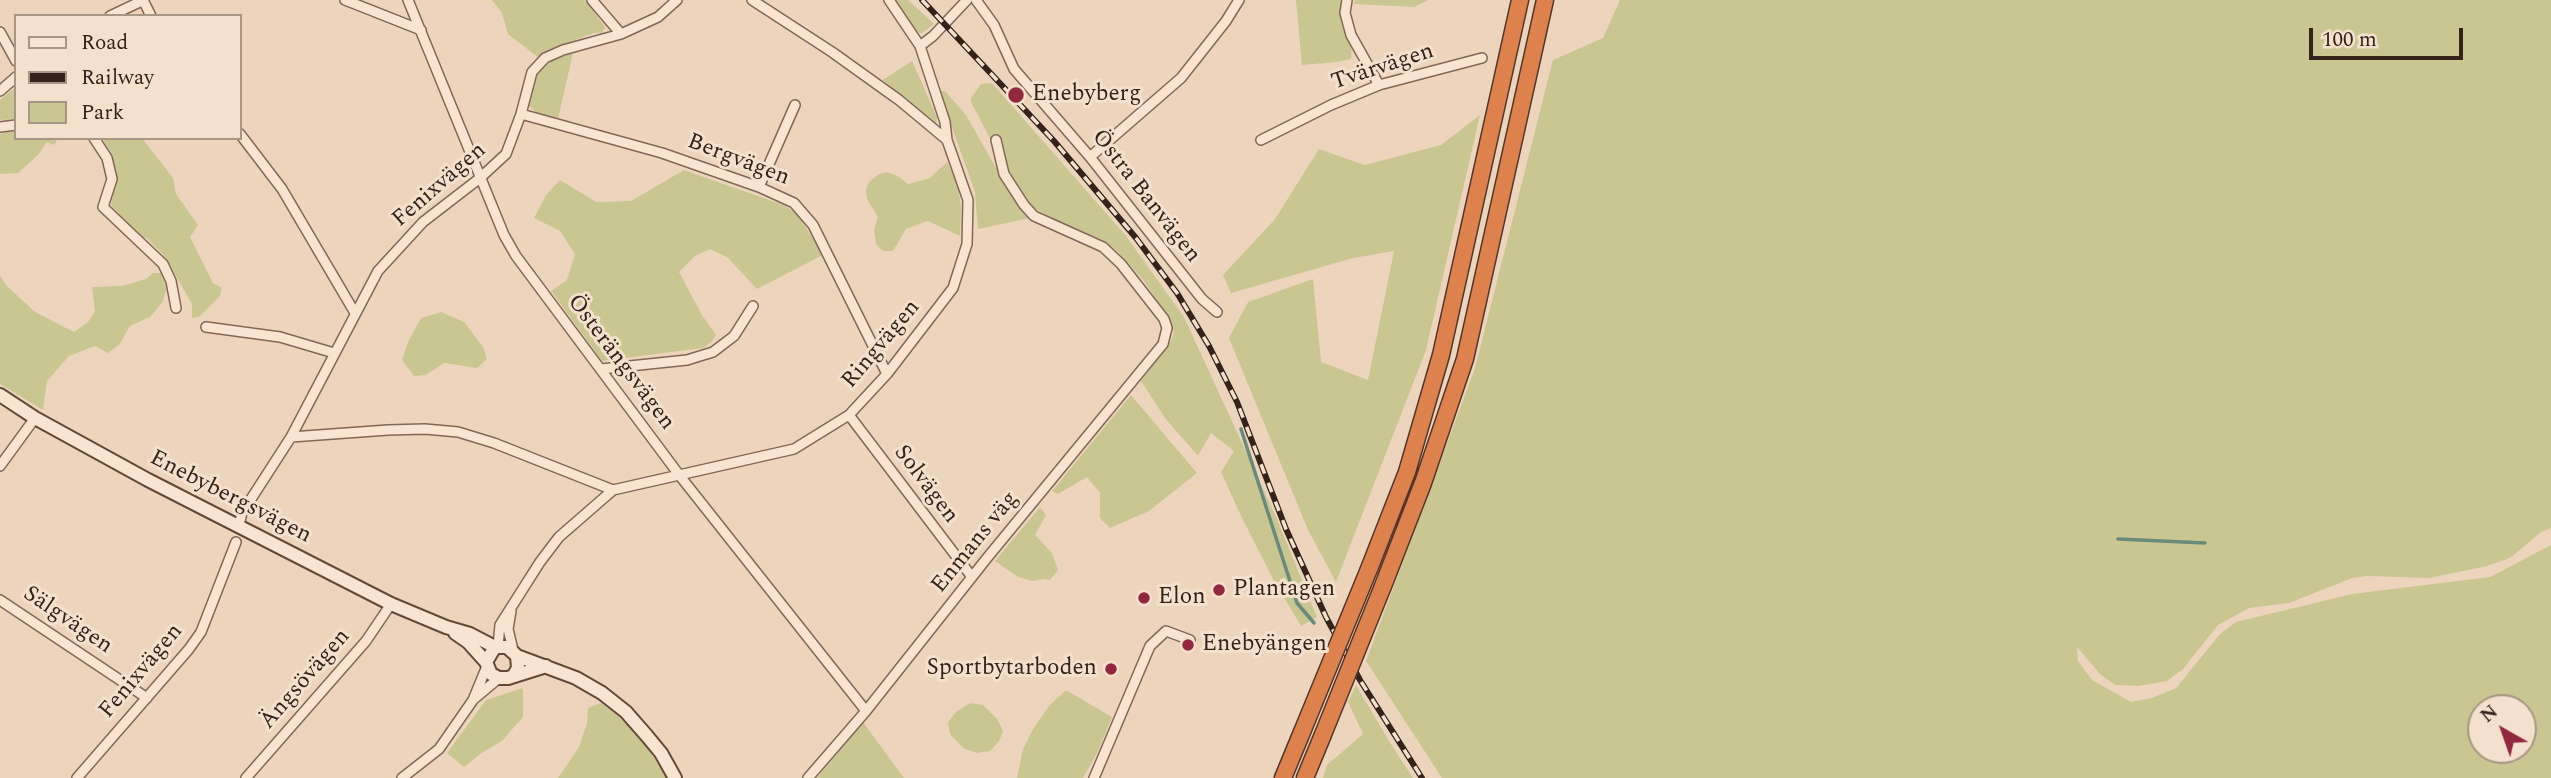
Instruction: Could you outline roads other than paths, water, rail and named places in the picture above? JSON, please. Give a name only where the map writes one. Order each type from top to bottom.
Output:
[{"type":"highway","points":[[1283,778],[1407,472],[1441,355],[1520,0]]},
{"type":"highway","points":[[1305,778],[1423,483],[1465,359],[1545,0]]},
{"type":"main road","name":"Enebybergsvägen","points":[[0,395],[35,418],[148,480],[391,604],[470,634],[496,647]]},
{"type":"main road","name":"Enebybergsvägen","points":[[446,627],[468,642],[486,664]]},
{"type":"main road","points":[[546,666],[499,678],[491,674],[486,664],[496,647],[515,653],[576,678],[603,693],[626,712],[661,753],[675,778]]},
{"type":"main road","points":[[514,675],[518,668],[515,653]]},
{"type":"street","points":[[114,14],[143,0]]},
{"type":"street","points":[[345,0],[421,30]]},
{"type":"street","name":"Österängsvägen","points":[[408,0],[480,178],[516,256],[680,476],[866,711]]},
{"type":"street","points":[[592,0],[621,34]]},
{"type":"street","name":"Fenixvägen","points":[[239,525],[242,513],[291,437],[378,271],[422,222],[480,178],[506,154],[521,114],[532,72],[545,58],[563,50],[621,34],[658,16],[677,0]]},
{"type":"street","points":[[752,0],[804,31],[899,100],[947,140]]},
{"type":"street","name":"Ringvägen","points":[[496,647],[500,625],[540,562],[559,537],[613,490],[794,449],[849,415],[887,374],[953,288],[967,244],[968,200],[947,140],[945,122],[920,46],[890,0]]},
{"type":"street","points":[[920,46],[967,0]]},
{"type":"street","name":"Östra Banvägen","points":[[975,0],[994,25],[1014,69],[1090,158],[1202,299],[1217,312]]},
{"type":"street","points":[[1090,158],[1181,78],[1226,22],[1239,0]]},
{"type":"street","points":[[1347,0],[1345,13],[1351,35],[1379,85]]},
{"type":"street","points":[[0,32],[14,57]]},
{"type":"street","name":"Tvärvägen","points":[[1261,140],[1331,104],[1379,85],[1482,58]]},
{"type":"street","points":[[0,91],[14,79]]},
{"type":"street","points":[[760,187],[795,105]]},
{"type":"street","name":"Bergvägen","points":[[521,114],[662,153],[760,187],[794,203],[813,225],[887,374]]},
{"type":"street","points":[[242,137],[282,189],[355,313]]},
{"type":"street","points":[[95,140],[107,158],[112,179],[103,207],[163,264],[172,281],[176,308]]},
{"type":"street","name":"Enmans väg","points":[[808,778],[866,711],[1163,344],[1167,328],[1164,319],[1121,264],[1103,247],[1034,216],[1024,205],[1004,174],[996,140]]},
{"type":"street","points":[[601,369],[687,360],[713,352],[734,336],[753,306]]},
{"type":"street","points":[[206,327],[280,337],[334,353]]},
{"type":"street","name":"Solvägen","points":[[849,415],[972,577]]},
{"type":"street","points":[[0,466],[35,418]]},
{"type":"street","points":[[291,437],[388,430],[458,432],[494,443],[613,490]]},
{"type":"street","name":"Fenixvägen","points":[[77,778],[201,632],[236,542]]},
{"type":"street","name":"Sälgvägen","points":[[0,600],[147,698]]},
{"type":"street","name":"Ängsövägen","points":[[246,778],[366,641],[391,604]]},
{"type":"street","points":[[512,610],[509,629],[515,653]]},
{"type":"street","points":[[1094,778],[1150,646],[1166,631],[1191,640]]},
{"type":"street","points":[[402,778],[439,749],[472,700],[486,664]]},
{"type":"street","points":[[472,700],[499,678]]},
{"type":"waterway","points":[[1241,429],[1297,603],[1314,623]]},
{"type":"waterway","points":[[2118,539],[2205,543]]},
{"type":"railway","points":[[922,0],[1054,141],[1136,238],[1177,293],[1209,346],[1237,402],[1286,529],[1326,617],[1360,680],[1422,778]]},
{"type":"place","name":"Enebyberg","points":[[1016,95]]},
{"type":"place","name":"Plantagen","points":[[1219,590]]},
{"type":"place","name":"Elon","points":[[1144,598]]},
{"type":"place","name":"Enebyängen","points":[[1188,645]]},
{"type":"place","name":"Sportbytarboden","points":[[1111,669]]}]
